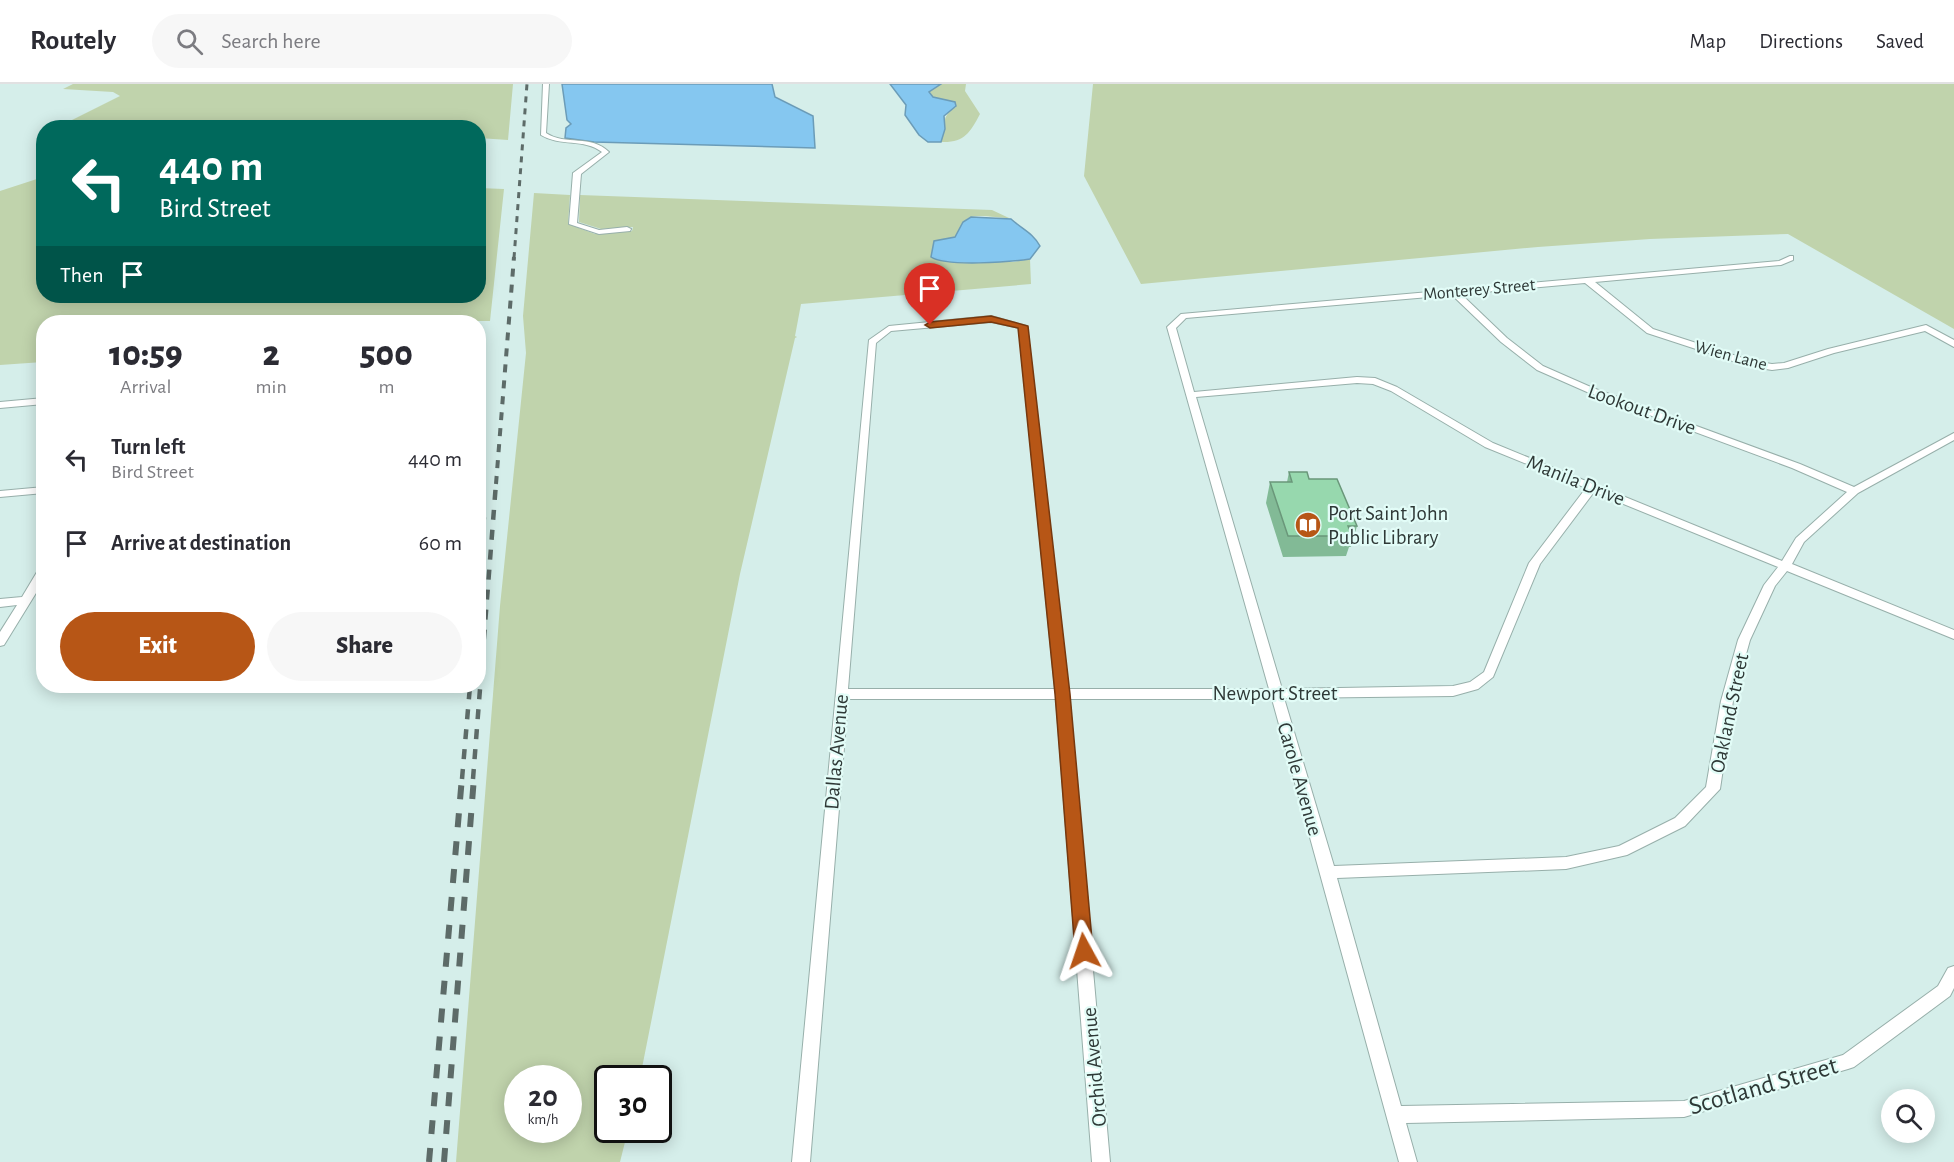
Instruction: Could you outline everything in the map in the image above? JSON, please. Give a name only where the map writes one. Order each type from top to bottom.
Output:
[{"type":"street","points":[[546,84],[543,134],[555,140],[595,144],[606,152],[578,173],[573,224],[599,232],[627,229]]},
{"type":"street","name":"Monterey Street","points":[[1171,327],[1184,316],[1781,263],[1790,258]]},
{"type":"street","name":"Wien Lane","points":[[1587,280],[1650,330],[1751,364],[1785,366],[1832,351],[1926,328],[1954,344]]},
{"type":"street","name":"Lookout Drive","points":[[1453,291],[1513,348],[1548,372],[1590,390],[1796,466],[1854,491]]},
{"type":"street","name":"Orchid Avenue","points":[[872,342],[889,329],[991,319],[1023,326],[1062,694],[1101,1162]]},
{"type":"street","name":"Carole Avenue","points":[[1171,327],[1328,872],[1408,1162]]},
{"type":"street","name":"Dallas Avenue","points":[[801,1162],[872,342]]},
{"type":"street","name":"Manila Drive","points":[[1192,395],[1357,380],[1375,381],[1394,389],[1489,445],[1954,635]]},
{"type":"street","points":[[0,405],[36,402]]},
{"type":"street","name":"Oakland Street","points":[[1328,872],[1566,863],[1622,851],[1680,822],[1713,789],[1727,701],[1744,640],[1770,585],[1785,566],[1800,540],[1854,491],[1954,436]]},
{"type":"street","name":"Newport Street","points":[[841,694],[1275,694],[1453,691],[1474,686],[1489,674],[1534,563],[1592,487]]},
{"type":"street","points":[[0,494],[36,491]]},
{"type":"street","points":[[0,642],[36,583]]},
{"type":"street","points":[[0,603],[25,600]]},
{"type":"street","name":"Scotland Street","points":[[1394,1116],[1684,1109],[1848,1061],[1944,991],[1954,973]]},
{"type":"green space","points":[[73,84],[513,84],[508,140],[486,138],[486,120],[72,120],[120,96],[113,92],[63,89]]},
{"type":"green space","points":[[941,84],[966,84],[965,91],[980,114],[965,136],[955,141],[941,142],[946,118],[956,107],[955,102],[933,97],[929,91]]},
{"type":"green space","points":[[1093,84],[1954,84],[1954,329],[1788,234],[1650,239],[1538,247],[1141,284],[1084,176]]},
{"type":"green space","points":[[36,179],[36,303],[486,303],[486,188],[504,189],[490,321],[486,321],[486,315],[36,315],[36,362],[0,365],[0,191]]},
{"type":"green space","points":[[534,193],[570,195],[568,224],[595,234],[632,231],[633,227],[601,229],[579,222],[580,195],[992,210],[1009,218],[980,216],[966,220],[956,236],[948,262],[1013,262],[1030,259],[1031,284],[801,304],[795,336],[797,337],[740,574],[643,1065],[594,1065],[594,1143],[625,1143],[620,1162],[456,1162],[500,606],[526,353],[523,316]]},
{"type":"water","points":[[562,84],[772,84],[775,97],[813,116],[815,148],[594,142],[565,138],[566,128],[571,124],[567,120]]},
{"type":"water","points":[[890,84],[941,84],[929,92],[933,97],[955,102],[956,106],[944,116],[945,129],[941,142],[928,142],[919,135],[905,115],[906,105]]},
{"type":"water","points":[[971,217],[1011,219],[1031,234],[1040,246],[1030,259],[1021,260],[964,263],[931,257],[934,241],[955,237],[963,222]]},
{"type":"building","points":[[1289,472],[1307,472],[1309,479],[1337,479],[1357,526],[1348,526],[1352,536],[1288,536],[1270,482],[1292,482]]},
{"type":"railway","points":[[514,258],[527,84]]},
{"type":"railway","points":[[496,484],[514,257]]},
{"type":"railway","points":[[486,612],[496,483]]},
{"type":"railway","points":[[462,779],[469,693]]},
{"type":"railway","points":[[473,779],[480,693]]},
{"type":"railway","points":[[429,1162],[462,777]]},
{"type":"railway","points":[[444,1162],[474,777]]},
{"type":"place","name":"Port Saint John Public Library","points":[[1308,525]]},
{"type":"route","points":[[930,325],[991,319],[1023,326],[1062,694],[1084,951]]}]
